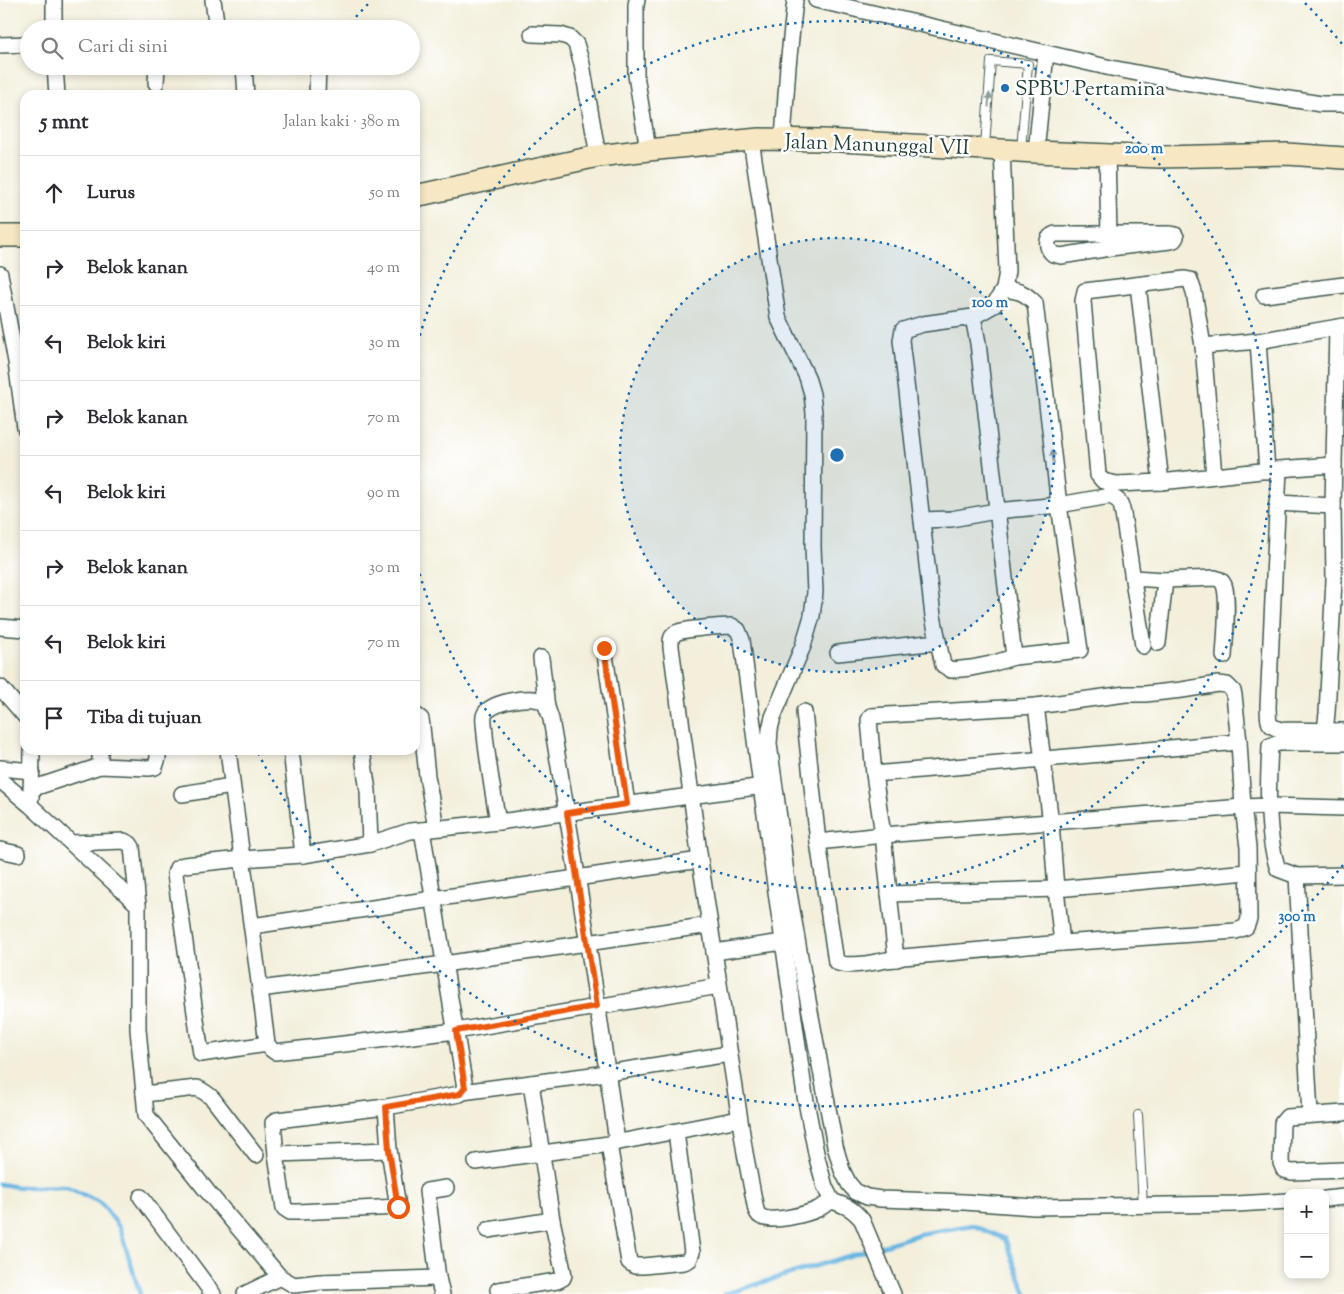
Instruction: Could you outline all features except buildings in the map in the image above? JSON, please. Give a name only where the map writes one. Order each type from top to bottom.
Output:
[{"type":"street","points":[[54,0],[54,20]]},
{"type":"street","points":[[213,0],[216,20]]},
{"type":"street","points":[[637,0],[636,75],[648,150]]},
{"type":"street","points":[[783,140],[788,66],[796,0]]},
{"type":"street","points":[[816,0],[1046,53],[1179,81],[1321,104],[1344,104]]},
{"type":"street","points":[[532,34],[561,35],[570,38],[576,44],[582,64],[598,156]]},
{"type":"street","points":[[0,45],[20,44]]},
{"type":"street","points":[[1004,289],[1018,290],[1035,303],[1059,505],[1080,650],[1014,657],[991,664],[951,670],[943,665],[933,616],[901,340],[903,330],[914,326],[973,317],[994,305],[1004,289],[1007,271],[1011,150],[1046,53]]},
{"type":"street","points":[[56,75],[57,90]]},
{"type":"street","points":[[156,75],[156,83]]},
{"type":"street","points":[[245,75],[246,90]]},
{"type":"street","points":[[317,90],[318,75]]},
{"type":"street","points":[[752,140],[778,317],[807,377],[812,394],[814,413],[813,547],[815,592],[812,616],[803,646],[773,716],[769,744],[768,785],[783,942],[805,1096],[817,1158],[825,1187],[832,1201],[848,1206],[862,1220],[893,1294]]},
{"type":"street","name":"Jalan Manunggal VII","points":[[420,195],[598,156],[752,140],[823,140],[1160,156],[1287,154],[1344,158]]},
{"type":"street","points":[[1106,154],[1108,234]]},
{"type":"street","points":[[1055,234],[1108,234],[1169,234],[1175,235],[1176,238],[1170,241],[1061,256],[1052,254],[1047,247],[1048,240],[1055,234]]},
{"type":"street","points":[[0,236],[20,236]]},
{"type":"street","points":[[0,274],[20,391]]},
{"type":"street","points":[[1214,476],[1203,346],[1194,292],[1190,280],[1185,279],[1085,292],[1083,300],[1098,476],[1102,480],[1117,484],[1161,482],[1334,465]]},
{"type":"street","points":[[1138,285],[1161,482]]},
{"type":"street","points":[[1264,295],[1344,285]]},
{"type":"street","points":[[973,317],[980,359],[1014,657]]},
{"type":"street","points":[[1203,346],[1258,341],[1340,327],[1334,465],[1339,484],[1333,506],[1334,580],[1325,731]]},
{"type":"street","points":[[1258,341],[1277,503],[1268,707],[1269,722],[1272,727],[1281,730],[1344,731]]},
{"type":"street","points":[[922,520],[951,519],[996,511],[1059,505],[1110,496],[1117,498],[1122,505],[1124,514],[1142,646]]},
{"type":"street","points":[[1277,503],[1333,506]]},
{"type":"street","points":[[1133,578],[1165,580],[1215,578],[1222,582],[1226,594],[1224,656]]},
{"type":"street","points":[[1158,643],[1165,580]]},
{"type":"street","points":[[832,1201],[818,1209],[775,1220],[759,1216],[753,1200],[729,1054],[691,795],[671,647],[671,637],[675,633],[732,626],[738,630],[742,640],[768,785],[783,847],[803,978],[835,1146],[842,1170],[856,1192],[867,1197],[881,1199],[1034,1206],[1143,1206],[1284,1201]]},
{"type":"street","points":[[0,627],[20,629]]},
{"type":"street","points":[[838,653],[937,642]]},
{"type":"street","points":[[604,648],[627,804]]},
{"type":"street","points":[[542,658],[547,708],[567,813],[607,1073],[613,1143],[627,1255],[629,1262],[636,1266],[684,1262],[689,1260],[692,1252],[676,1132]]},
{"type":"street","points":[[804,712],[818,842],[836,962],[842,965],[875,963],[889,959],[896,959],[903,957],[1062,943],[1236,931],[1246,927],[1249,919],[1248,847],[1234,695],[1230,688],[1224,684],[1036,706],[871,716],[869,720],[874,774],[883,835],[896,959]]},
{"type":"street","points":[[0,687],[20,710]]},
{"type":"street","points":[[498,822],[484,716],[488,709],[495,705],[521,699],[534,698],[543,702],[547,708]]},
{"type":"street","points":[[1036,706],[1051,823],[1062,943]]},
{"type":"street","points":[[420,719],[427,776],[433,898],[465,1088],[462,1092]]},
{"type":"street","points":[[874,774],[1239,742]]},
{"type":"street","points":[[1344,743],[1279,743],[1270,746],[1269,806],[1274,858],[1278,869],[1297,876],[1344,875]]},
{"type":"street","points":[[30,805],[32,755]]},
{"type":"street","points":[[100,755],[100,766]]},
{"type":"street","points":[[31,789],[100,766],[152,768],[158,762],[158,755]]},
{"type":"street","points":[[229,755],[267,1044],[275,1052],[456,1031],[719,986]]},
{"type":"street","points":[[292,755],[302,855]]},
{"type":"street","points":[[363,755],[368,792],[370,844]]},
{"type":"street","points":[[0,768],[32,771]]},
{"type":"street","points":[[0,780],[72,843],[138,906]]},
{"type":"street","points":[[267,1044],[201,1054],[175,874],[177,868],[184,865],[241,859],[302,855],[370,844],[410,831],[498,822],[768,785]]},
{"type":"street","points":[[182,794],[232,786]]},
{"type":"street","points":[[818,842],[883,835],[1269,806],[1344,808]]},
{"type":"street","points":[[72,843],[124,841],[132,847],[138,906],[138,1028],[146,1115],[280,1277],[294,1289],[320,1282],[438,1278]]},
{"type":"street","points":[[0,850],[18,854]]},
{"type":"street","points":[[252,926],[700,860]]},
{"type":"street","points":[[889,894],[1056,889],[1248,872]]},
{"type":"street","points":[[1297,876],[1310,1115]]},
{"type":"street","points":[[260,989],[710,925]]},
{"type":"street","points":[[714,952],[783,942]]},
{"type":"street","points":[[386,1107],[389,1150],[398,1207],[308,1212],[290,1212],[284,1208],[273,1123],[277,1120],[386,1107],[460,1094],[462,1092],[607,1073],[729,1054]]},
{"type":"street","points":[[498,1290],[557,1281],[563,1278],[531,1083]]},
{"type":"street","points":[[144,1094],[197,1088],[203,1090],[213,1099],[256,1155]]},
{"type":"street","points":[[1344,1113],[1287,1117],[1282,1123],[1281,1164],[1284,1170],[1292,1172],[1344,1170]]},
{"type":"street","points":[[476,1162],[613,1143],[739,1119]]},
{"type":"street","points":[[276,1154],[389,1150]]},
{"type":"street","points":[[442,1294],[438,1278],[427,1191],[446,1188]]},
{"type":"street","points":[[141,1197],[213,1294]]},
{"type":"street","points":[[1329,1199],[1344,1198]]},
{"type":"street","points":[[488,1230],[552,1220]]},
{"type":"street","points":[[245,1294],[280,1277]]},
{"type":"lane","points":[[991,61],[1028,64],[1011,150],[991,61]]},
{"type":"lane","points":[[1138,1115],[1143,1206]]},
{"type":"waterway","points":[[0,1184],[17,1187],[67,1187],[101,1203],[120,1228],[140,1294]]},
{"type":"waterway","points":[[725,1294],[920,1234],[972,1225],[1005,1239],[1026,1294]]},
{"type":"place","name":"SPBU Pertamina","points":[[1005,88]]},
{"type":"route","points":[[398,1207],[389,1150],[386,1107],[460,1094],[462,1092],[465,1088],[456,1031],[597,1006],[567,813],[627,804],[604,648]]}]
